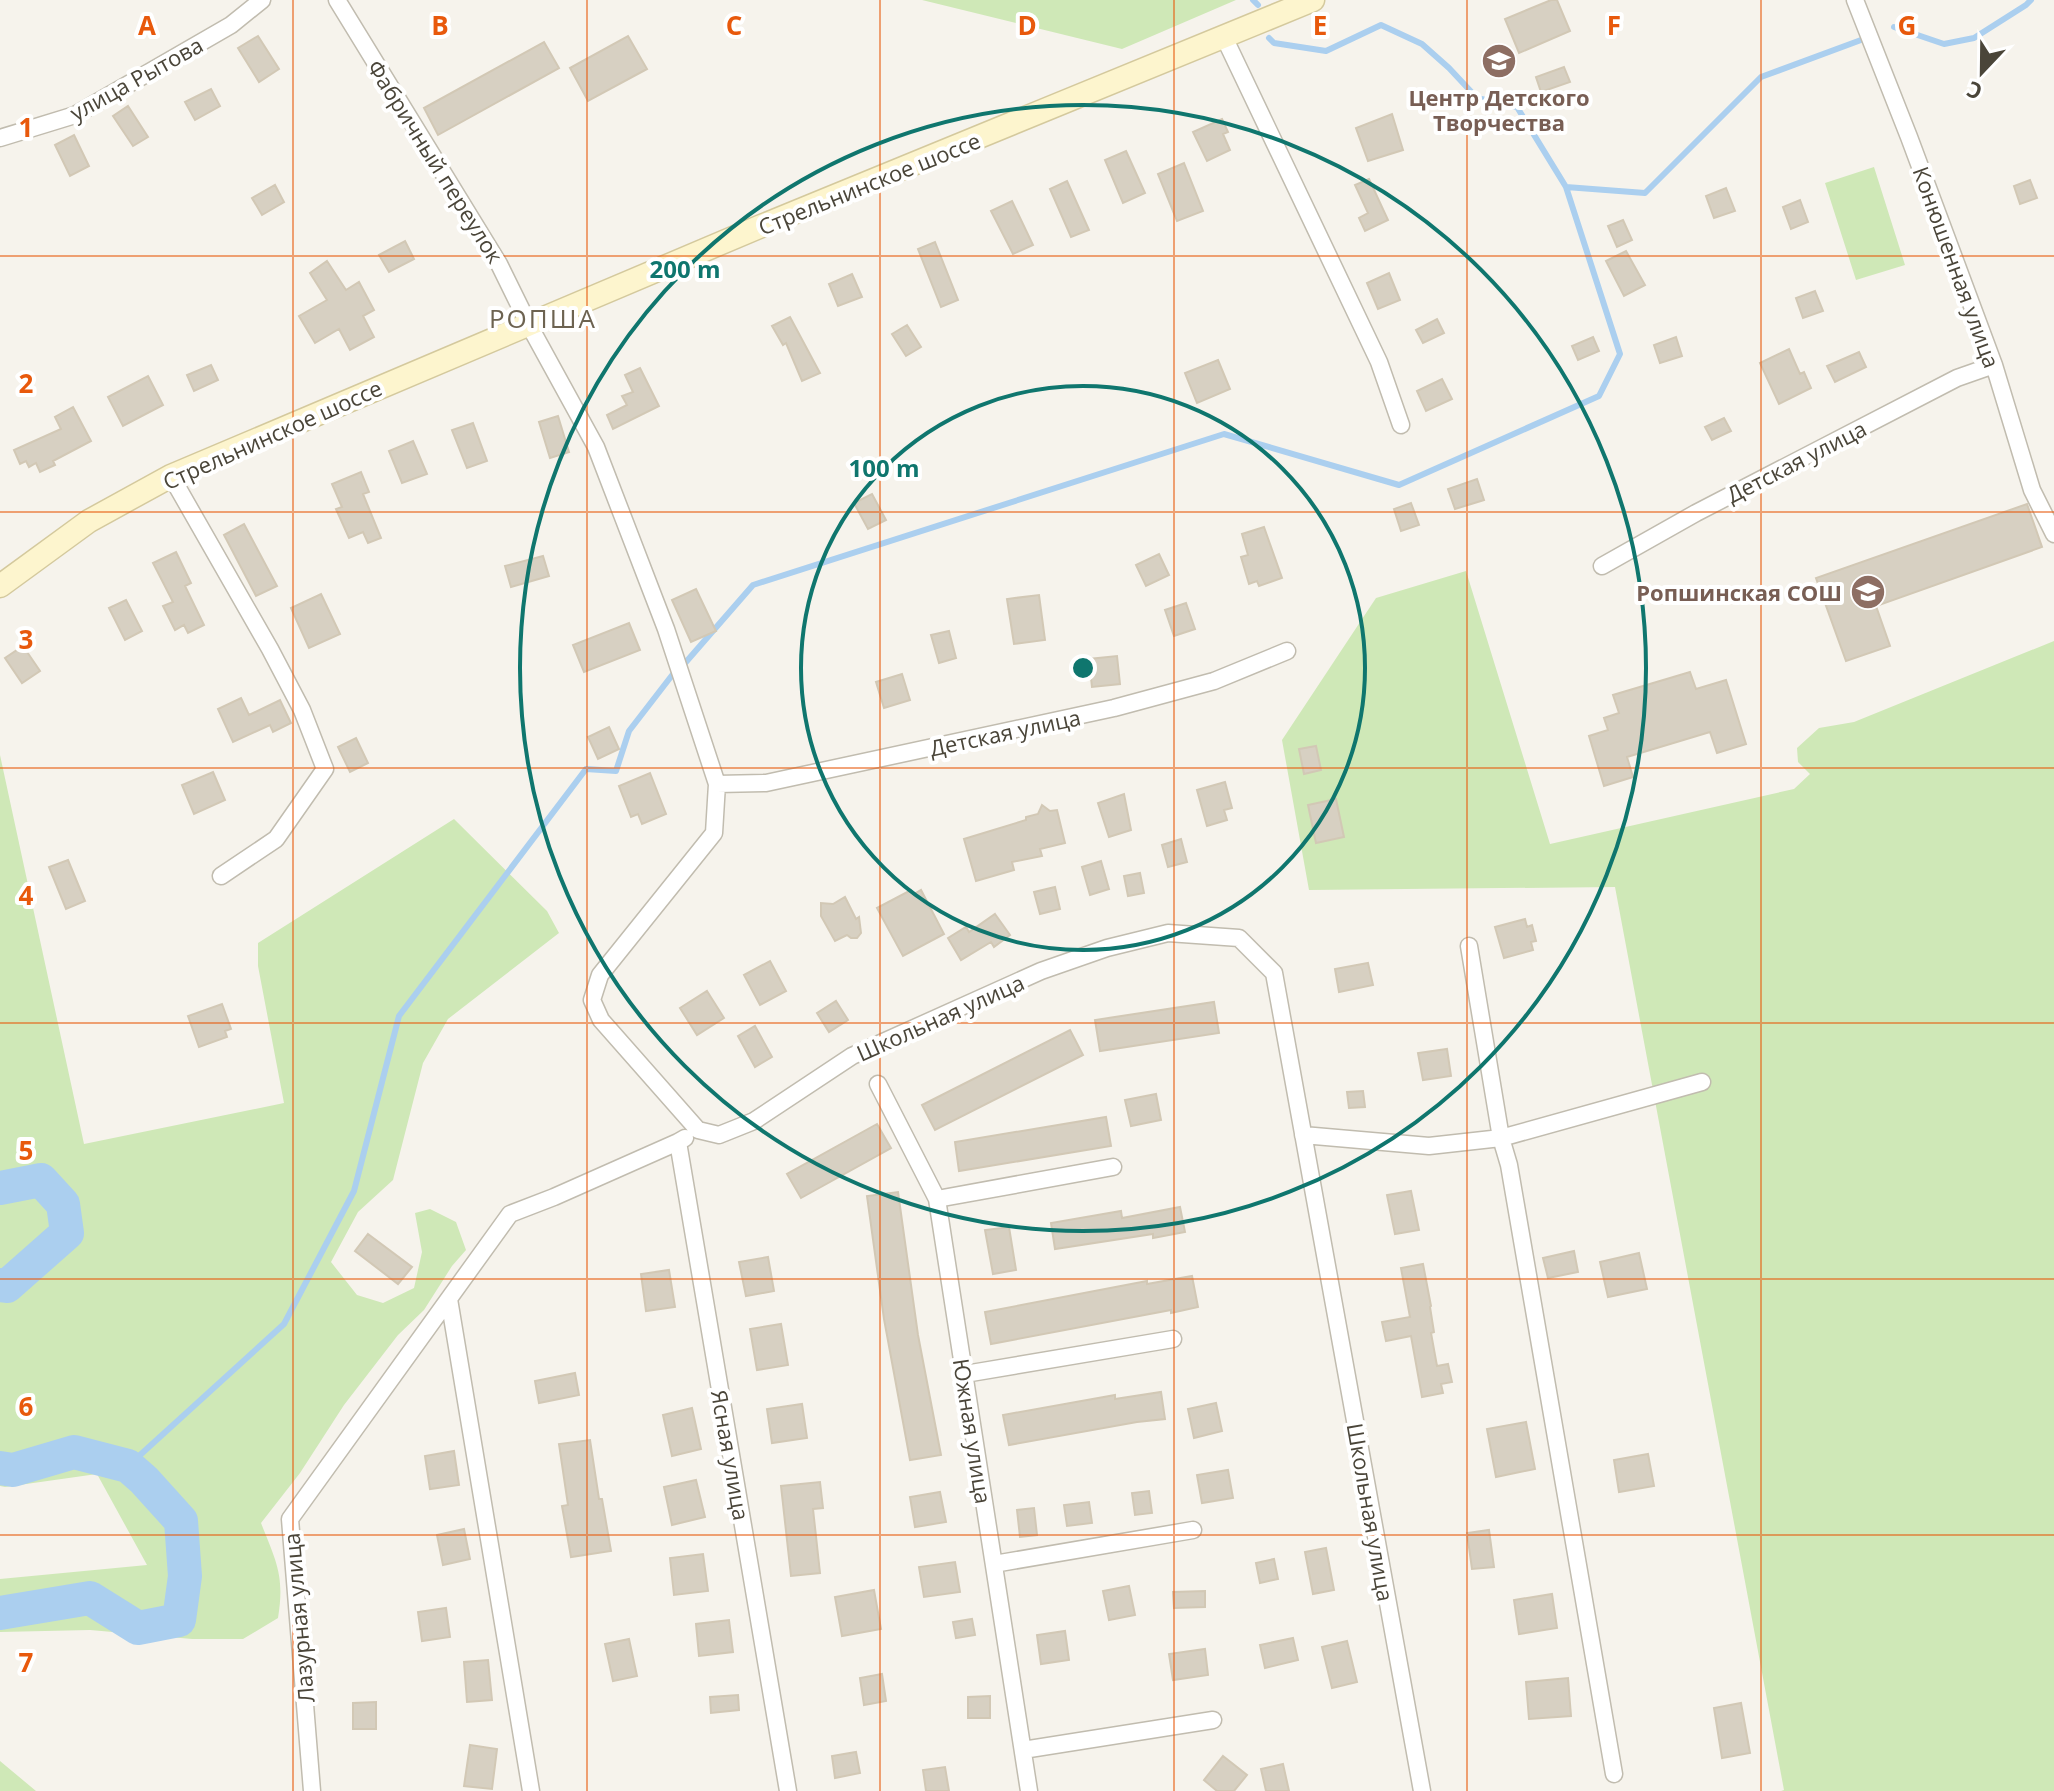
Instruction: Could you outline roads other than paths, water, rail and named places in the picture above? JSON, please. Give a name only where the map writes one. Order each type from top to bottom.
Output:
[{"type":"main road","name":"Стрельнинское шоссе","points":[[0,586],[89,521],[171,476],[759,227],[1313,0]]},
{"type":"street","name":"улица Рытова","points":[[0,138],[75,115],[231,25],[262,0]]},
{"type":"street","name":"Фабричный переулок","points":[[337,0],[499,264],[529,325]]},
{"type":"street","name":"Конюшенная улица","points":[[1855,0],[1994,365],[2032,490],[2054,534]]},
{"type":"street","points":[[1224,37],[1379,362],[1401,425]]},
{"type":"street","points":[[529,325],[596,447],[666,629],[717,784],[714,833],[600,975],[592,1000],[601,1020],[698,1130],[678,1142]]},
{"type":"street","name":"Детская улица","points":[[1602,566],[1696,513],[1957,378],[1994,365]]},
{"type":"street","points":[[171,476],[270,649],[302,710],[325,769],[276,839],[221,876]]},
{"type":"street","name":"Детская улица","points":[[717,784],[766,783],[1114,708],[1214,681],[1287,651]]},
{"type":"street","name":"Школьная улица","points":[[698,1130],[719,1135],[754,1121],[852,1056],[1041,971],[1107,948],[1168,933],[1239,938],[1274,973],[1422,1791]]},
{"type":"street","points":[[1469,946],[1614,1774]]},
{"type":"street","points":[[1303,1135],[1429,1146],[1501,1138],[1702,1082]]},
{"type":"street","name":"Южная улица","points":[[878,1084],[937,1199],[1029,1791]]},
{"type":"street","name":"Лазурная улица","points":[[312,1791],[290,1519],[510,1214],[678,1142]]},
{"type":"street","name":"Ясная улица","points":[[678,1142],[788,1791]]},
{"type":"street","points":[[937,1199],[1113,1167]]},
{"type":"street","points":[[448,1300],[531,1791]]},
{"type":"street","points":[[965,1374],[1173,1339]]},
{"type":"street","points":[[994,1564],[1193,1530]]},
{"type":"street","points":[[1023,1750],[1213,1720]]},
{"type":"waterway","points":[[1253,0],[1258,5]]},
{"type":"waterway","points":[[1894,27],[1944,44],[1974,38],[2031,0]]},
{"type":"waterway","points":[[1269,38],[1274,43],[1326,51],[1381,25],[1422,44],[1477,98],[1517,107],[1566,187]]},
{"type":"waterway","points":[[686,662],[753,585],[1224,434],[1399,485],[1599,396],[1620,354],[1566,187],[1645,193],[1761,77],[1861,40]]},
{"type":"waterway","points":[[128,1466],[284,1324],[354,1191],[399,1016],[586,769],[616,771],[629,731],[673,674]]},
{"type":"waterway","points":[[0,1188],[41,1180],[63,1204],[67,1233],[7,1286],[0,1285]]},
{"type":"waterway","points":[[0,1468],[13,1470],[74,1452],[128,1466],[181,1521],[185,1576],[179,1620],[138,1628],[90,1598],[0,1613]]},
{"type":"place","name":"Центр Детского Творчества","points":[[1499,61]]},
{"type":"place","name":"Ропшинская СОШ","points":[[1868,592]]},
{"type":"district","name":"РОПША","points":[[543,318]]}]
